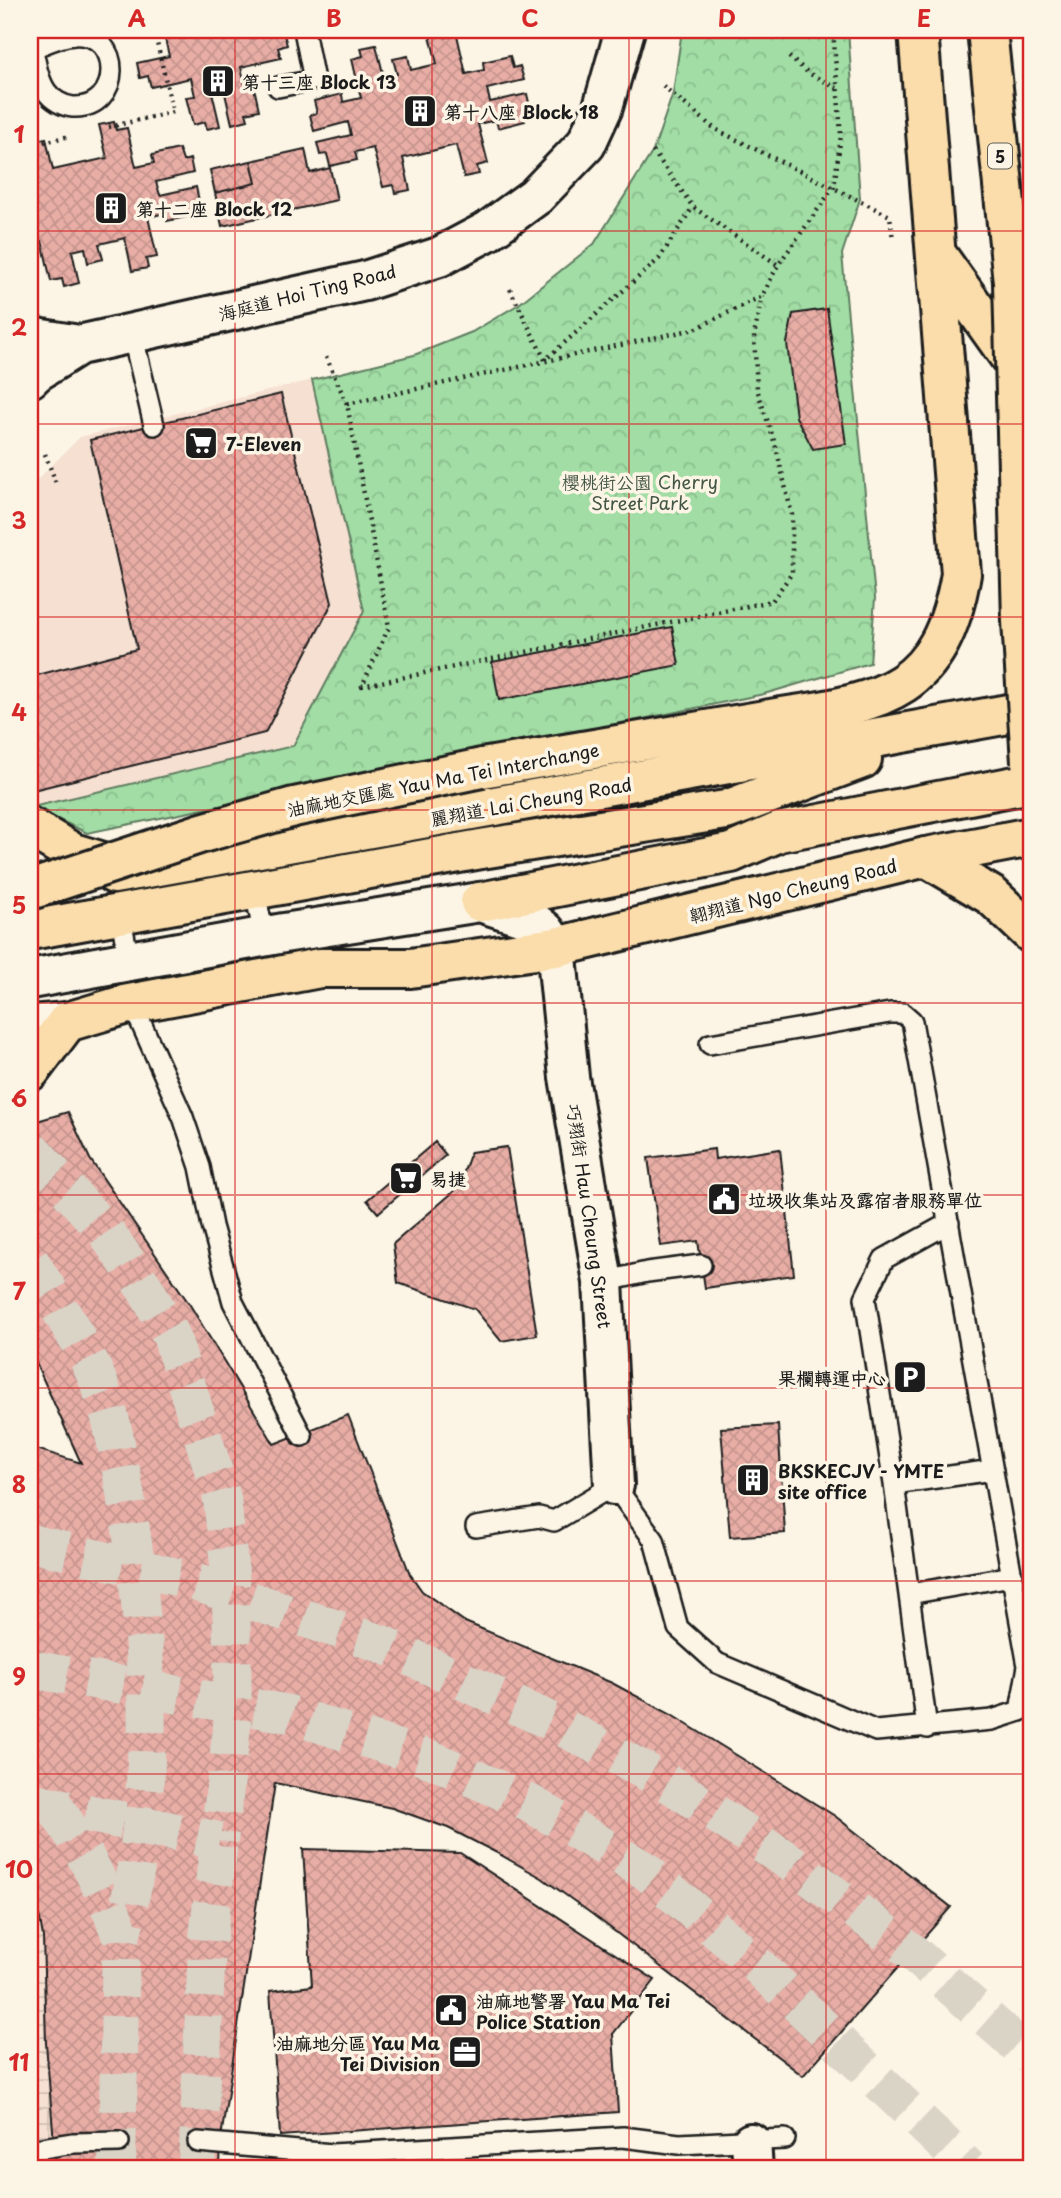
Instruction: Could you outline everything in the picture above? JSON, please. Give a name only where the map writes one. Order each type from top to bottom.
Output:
[{"type":"main road","name":"油麻地交匯處 Yau Ma Tei Interchange","points":[[30,889],[202,833],[294,807],[482,768],[850,707],[900,687],[921,669],[944,636],[955,609],[961,575],[918,30]]},
{"type":"main road","name":"5","points":[[987,30],[1013,282],[1031,372]]},
{"type":"main road","points":[[936,254],[1031,387]]},
{"type":"main road","points":[[1013,282],[1022,621],[1031,762]]},
{"type":"main road","name":"麗翔道 Lai Cheung Road","points":[[30,889],[1031,710]]},
{"type":"main road","points":[[782,717],[870,737]]},
{"type":"main road","points":[[30,930],[481,849],[726,810],[852,764],[938,726]]},
{"type":"main road","points":[[480,902],[731,853],[779,832],[1031,783]]},
{"type":"main road","points":[[726,810],[779,832]]},
{"type":"main road","points":[[30,827],[73,853],[134,871]]},
{"type":"main road","name":"翺翔道 Ngo Cheung Road","points":[[556,947],[926,857],[1031,837]]},
{"type":"main road","points":[[926,857],[992,896],[1012,911],[1031,933]]},
{"type":"main road","points":[[30,1071],[48,1024],[132,1003],[320,968],[410,968],[556,947]]},
{"type":"street","name":"海庭道 Hoi Ting Road","points":[[31,376],[79,345],[365,281],[439,257],[488,231],[536,196],[586,144],[603,107],[625,30]]},
{"type":"street","name":"海庭道 Hoi Ting Road","points":[[30,337],[79,345]]},
{"type":"street","points":[[30,979],[480,902],[528,918],[545,931],[556,947]]},
{"type":"street","name":"巧翔街 Hau Cheung Street","points":[[556,947],[568,1066],[603,1282],[614,1485]]},
{"type":"lane","points":[[278,87],[314,80],[304,30]]},
{"type":"lane","points":[[132,333],[154,425]]},
{"type":"lane","points":[[254,891],[264,937]]},
{"type":"lane","points":[[121,918],[129,961]]},
{"type":"lane","points":[[132,1003],[183,1117],[200,1167],[233,1302],[302,1436]]},
{"type":"lane","points":[[476,1527],[539,1517],[554,1521],[614,1485],[654,1540],[678,1628],[717,1663],[876,1731],[992,1720],[1020,1711],[1028,1666],[912,1021],[903,1013],[710,1044]]},
{"type":"lane","points":[[927,1728],[865,1297],[884,1259],[948,1223]]},
{"type":"lane","points":[[603,1282],[647,1272],[701,1265]]},
{"type":"lane","points":[[894,1484],[993,1470]]},
{"type":"lane","points":[[909,1594],[1012,1576]]},
{"type":"lane","points":[[198,2142],[332,2154],[623,2137],[763,2150]]},
{"type":"lane","points":[[30,2150],[73,2143],[119,2142]]},
{"type":"path","points":[[326,357],[347,404],[388,626],[362,686],[772,601],[792,573],[792,515],[776,447],[757,389],[754,336],[762,296],[778,265],[834,187],[841,135],[833,30]]},
{"type":"path","points":[[789,57],[810,74],[837,89]]},
{"type":"path","points":[[663,86],[715,129],[890,216],[893,240]]},
{"type":"path","points":[[653,151],[693,207],[778,265]]},
{"type":"path","points":[[545,360],[659,260],[693,207]]},
{"type":"path","points":[[510,289],[545,360]]},
{"type":"path","points":[[347,404],[695,329],[762,296]]},
{"type":"path","points":[[45,454],[56,483]]},
{"type":"shaded area","points":[[312,380],[364,611],[293,747],[32,807],[30,487],[80,437]]},
{"type":"shaded area","points":[[30,1895],[40,1919],[43,1937],[46,2043],[56,2168],[30,2168]]},
{"type":"green space","name":"櫻桃街公園 Cherry Street Park","points":[[682,30],[848,30],[860,199],[842,254],[875,598],[870,663],[764,694],[87,833],[32,807],[293,746],[364,611],[312,380],[414,355],[472,332],[519,304],[594,244],[653,151],[673,93]]},
{"type":"building","name":"第十三座 Block 13","points":[[163,30],[249,30],[251,38],[283,31],[287,45],[278,48],[281,58],[241,67],[245,85],[253,83],[259,110],[246,113],[248,120],[232,124],[224,89],[212,92],[220,126],[207,129],[205,122],[193,125],[186,97],[195,96],[191,78],[151,87],[148,76],[140,78],[137,63],[169,56]]},
{"type":"building","name":"第十八座 Block 18","points":[[445,30],[446,37],[457,35],[466,74],[484,70],[483,62],[510,56],[513,68],[520,66],[524,80],[487,89],[490,102],[527,94],[530,107],[523,109],[525,121],[498,128],[496,120],[478,124],[488,163],[477,166],[479,174],[464,177],[456,145],[403,158],[410,190],[395,193],[393,185],[383,187],[373,148],[355,152],[357,160],[330,166],[327,154],[320,155],[317,143],[351,135],[348,122],[314,131],[310,115],[317,113],[314,101],[342,94],[343,102],[361,98],[352,59],[363,56],[361,48],[376,45],[384,77],[397,74],[393,59],[408,56],[411,70],[437,64],[429,32]]},
{"type":"building","name":"第十二座 Block 12","points":[[114,122],[116,130],[127,128],[136,167],[154,163],[152,155],[179,149],[183,161],[190,159],[193,173],[156,182],[160,195],[196,187],[199,201],[192,203],[195,215],[167,221],[166,213],[148,217],[157,257],[146,259],[148,268],[132,271],[125,238],[99,244],[103,259],[88,263],[85,248],[72,251],[79,283],[64,287],[62,279],[51,281],[42,241],[30,245],[31,141],[46,138],[53,170],[107,158],[99,125]]},
{"type":"building","points":[[305,149],[310,173],[330,168],[337,200],[222,226],[215,193],[256,183],[251,161]]},
{"type":"building","points":[[251,161],[256,183],[215,193],[210,170]]},
{"type":"building","points":[[827,309],[846,444],[813,449],[796,417],[787,343],[793,314]]},
{"type":"building","points":[[281,394],[332,603],[265,733],[33,790],[30,777],[30,677],[137,649],[90,440]]},
{"type":"building","points":[[672,627],[679,665],[499,700],[492,662]]},
{"type":"building","points":[[68,1112],[90,1159],[190,1305],[274,1444],[348,1415],[410,1574],[422,1591],[465,1622],[612,1683],[670,1714],[835,1816],[951,1907],[803,2076],[592,1914],[542,1878],[499,1854],[448,1828],[392,1808],[275,1783],[221,2138],[220,2168],[56,2168],[46,2043],[43,1937],[40,1919],[30,1895],[30,1447],[81,1463],[30,1350],[30,1123]]},
{"type":"building","name":"易捷","points":[[435,1142],[446,1155],[378,1213],[367,1200]]},
{"type":"building","points":[[507,1147],[537,1335],[501,1341],[475,1309],[398,1283],[393,1244],[458,1188],[471,1152]]},
{"type":"building","points":[[714,1149],[715,1159],[780,1149],[794,1275],[705,1288],[698,1241],[661,1246],[648,1158]]},
{"type":"building","name":"BKSKECJV - YMTE site office","points":[[778,1425],[785,1533],[730,1537],[721,1428]]},
{"type":"building","points":[[303,1849],[460,1853],[655,1980],[613,2034],[618,2112],[280,2136],[270,1991],[312,1986]]},
{"type":"building","points":[[666,2161],[676,2168],[597,2168]]},
{"type":"building","points":[[666,2161],[676,2168],[597,2168]]},
{"type":"tunnel","points":[[30,1148],[106,1232],[146,1290],[171,1335],[222,1498],[231,1583],[233,1716],[219,1841]]},
{"type":"tunnel","points":[[30,1261],[79,1341],[102,1391],[117,1450],[136,1563],[145,1670],[145,1778],[141,1832],[121,1937]]},
{"type":"tunnel","points":[[30,1543],[189,1580],[382,1644],[557,1724],[673,1786],[793,1864],[912,1952],[1031,2057]]},
{"type":"tunnel","points":[[30,1669],[289,1714],[433,1760],[531,1804],[646,1871],[752,1960],[969,2168]]},
{"type":"tunnel","points":[[30,1801],[219,1841]]},
{"type":"tunnel","points":[[54,1806],[92,1869],[121,1937]]},
{"type":"tunnel","points":[[197,2168],[207,1946],[219,1841]]},
{"type":"tunnel","points":[[117,2168],[121,1937]]},
{"type":"place","name":"第十三座 Block 13","points":[[218,81]]},
{"type":"place","name":"第十八座 Block 18","points":[[420,111]]},
{"type":"place","name":"第十二座 Block 12","points":[[111,208]]},
{"type":"place","name":"7-Eleven","points":[[201,443]]},
{"type":"place","name":"易捷","points":[[406,1178]]},
{"type":"place","name":"垃圾收集站及露宿者服務單位","points":[[724,1199]]},
{"type":"place","name":"果欄轉運中心","points":[[910,1377]]},
{"type":"place","name":"BKSKECJV - YMTE site office","points":[[753,1480]]},
{"type":"place","name":"油麻地警署 Yau Ma Tei Police Station","points":[[451,2010]]},
{"type":"place","name":"油麻地分區 Yau Ma Tei Division","points":[[465,2052]]}]
